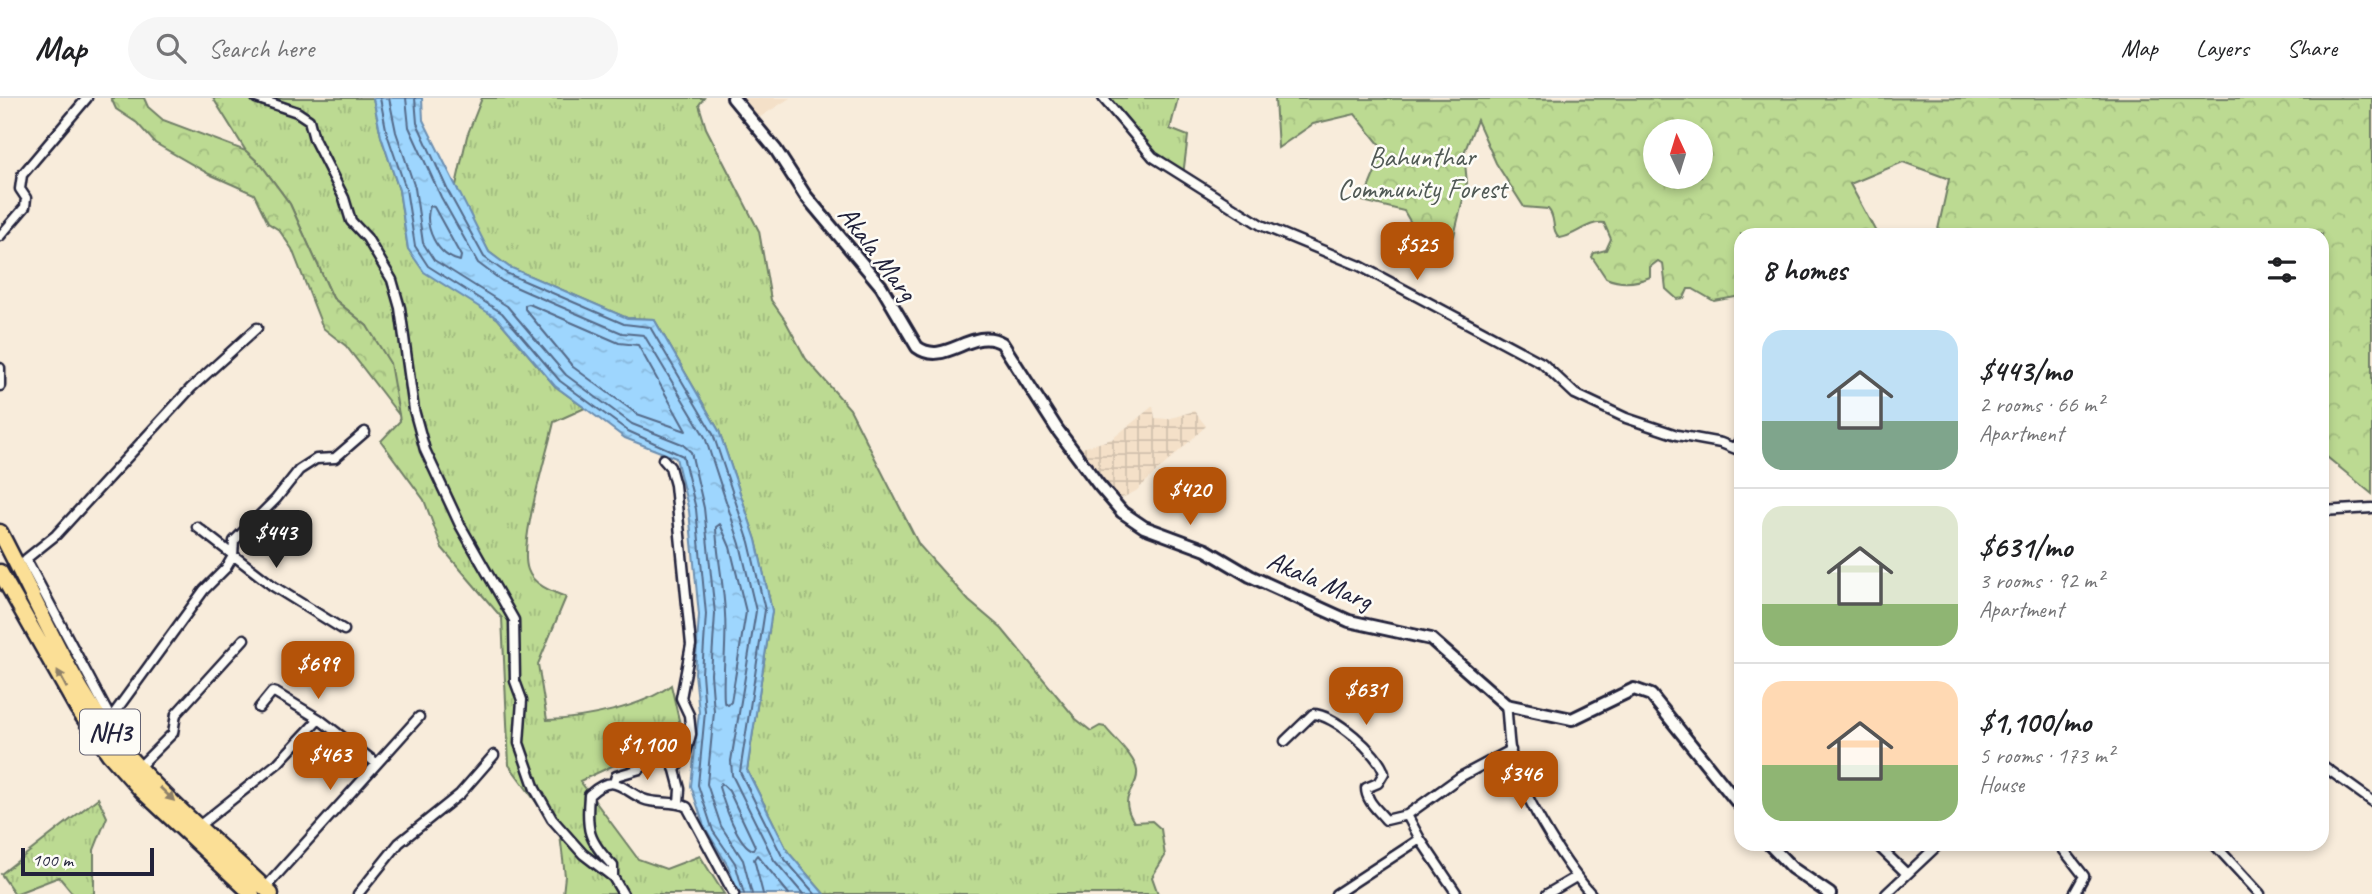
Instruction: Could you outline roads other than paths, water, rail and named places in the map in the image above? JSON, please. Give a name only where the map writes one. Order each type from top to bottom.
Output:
[{"type":"highway","name":"NH3","points":[[0,531],[83,689],[112,735],[139,767],[200,825],[263,892]]},
{"type":"highway","points":[[0,572],[77,708],[109,754],[142,791],[263,892]]},
{"type":"main road","name":"Akala Marg","points":[[733,98],[776,150],[806,195],[881,286],[917,347],[934,353],[974,338],[991,337],[1002,342],[1057,429],[1098,484],[1130,519],[1144,527],[1206,550],[1250,576],[1342,618],[1430,639],[1506,705],[1572,719],[1626,691],[1643,690],[1651,695],[1707,761],[1734,798]]},
{"type":"main road","points":[[1776,851],[1792,868],[1830,894]]},
{"type":"street","points":[[0,236],[25,207],[26,198],[20,189],[22,175],[87,98]]},
{"type":"street","points":[[256,98],[297,112],[309,120],[314,139],[344,198],[351,221],[367,238],[392,281],[400,308],[414,410],[425,450],[460,525],[514,620],[515,681],[522,700],[519,743],[536,789],[552,819],[583,853],[613,877],[623,894]]},
{"type":"street","points":[[1103,98],[1153,157],[1261,225],[1360,265],[1542,363],[1575,394],[1585,399],[1626,418],[1677,435],[1734,448]]},
{"type":"street","points":[[112,735],[110,717],[26,559],[56,535],[191,388],[257,328]]},
{"type":"street","points":[[0,368],[0,386]]},
{"type":"street","points":[[110,717],[204,590],[226,568],[233,556],[234,541],[276,499],[299,470],[316,459],[335,458],[365,432]]},
{"type":"street","points":[[663,459],[670,467],[675,485],[691,645],[681,698],[689,715],[691,734],[686,753],[675,770]]},
{"type":"street","points":[[2329,511],[2372,508]]},
{"type":"street","points":[[197,527],[273,586],[344,629]]},
{"type":"street","points":[[139,767],[173,733],[176,714],[244,639]]},
{"type":"street","points":[[259,708],[272,692],[276,693],[319,719],[376,763]]},
{"type":"street","points":[[1506,705],[1511,750],[1539,817],[1576,877],[1591,894]]},
{"type":"street","points":[[1285,741],[1313,714],[1328,719],[1365,743],[1381,762],[1384,773],[1378,783],[1366,788],[1366,795],[1386,820],[1407,816],[1460,777],[1511,750]]},
{"type":"street","points":[[263,892],[419,717]]},
{"type":"street","points":[[200,825],[278,763],[319,719]]},
{"type":"street","points":[[358,894],[399,843],[460,794],[494,755]]},
{"type":"street","points":[[614,783],[616,776],[640,769],[653,756],[671,762],[680,789],[679,803]]},
{"type":"street","points":[[2329,770],[2372,801]]},
{"type":"street","points":[[613,877],[613,866],[590,838],[588,808],[589,795],[599,785],[614,783],[644,799],[679,803],[687,807],[734,894]]},
{"type":"street","points":[[1407,816],[1457,894]]},
{"type":"street","points":[[1336,894],[1420,839]]},
{"type":"street","points":[[1883,851],[1907,874]]},
{"type":"street","points":[[1886,894],[1932,851]]},
{"type":"street","points":[[2064,851],[2084,876],[2074,894]]},
{"type":"street","points":[[2220,851],[2260,894]]},
{"type":"street","points":[[1547,894],[1576,877]]},
{"type":"water","points":[[373,98],[422,98],[423,120],[489,252],[509,267],[627,318],[654,319],[719,431],[756,540],[772,611],[747,770],[788,852],[824,894],[738,894],[728,866],[704,826],[691,786],[699,712],[695,673],[699,615],[689,511],[676,458],[625,438],[555,386],[498,319],[424,272],[408,249],[399,190],[381,136]]},
{"type":"park label","name":"Bahunthar Community Forest","points":[[1422,172]]}]
